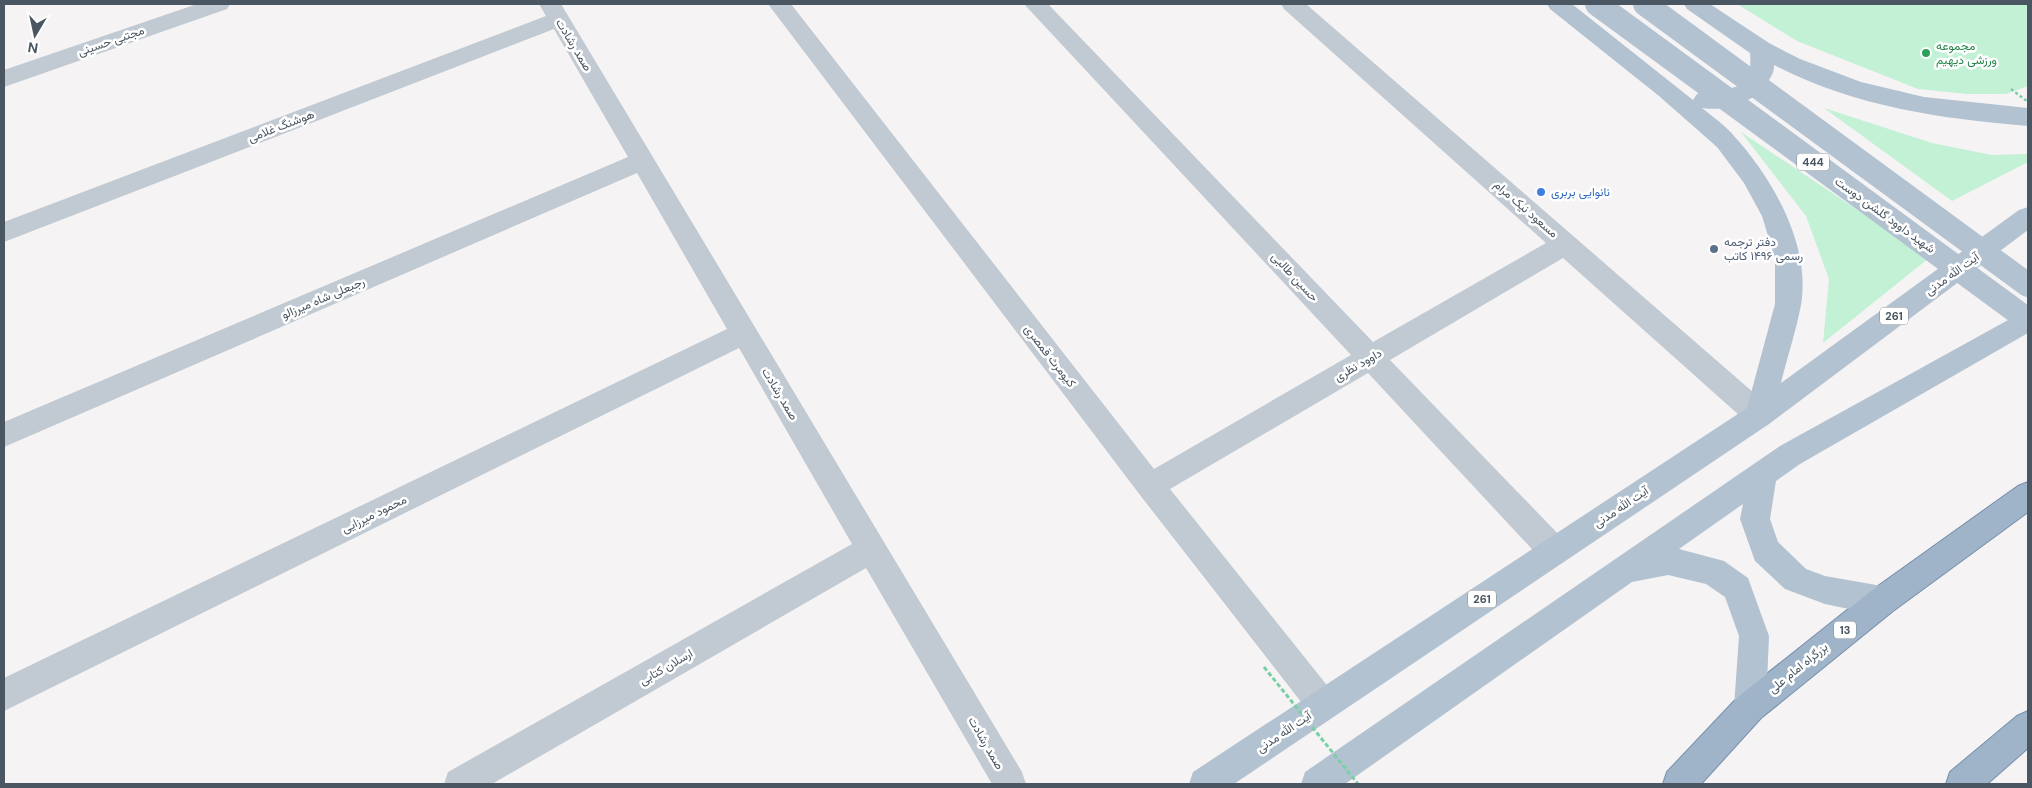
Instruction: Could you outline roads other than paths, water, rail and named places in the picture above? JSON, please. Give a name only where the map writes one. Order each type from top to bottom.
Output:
[{"type":"highway","name":"بزرگراه امام علی","points":[[1679,784],[1750,706],[1882,601],[2028,495]]},
{"type":"highway","points":[[1962,784],[2028,727]]},
{"type":"main road","points":[[1558,4],[1667,90],[1725,140],[1753,177],[1774,216],[1788,259],[1788,304],[1759,414]]},
{"type":"main road","name":"شهید داوود گلشن دوست","points":[[1597,4],[2028,320]]},
{"type":"main road","name":"444","points":[[1645,4],[2028,285]]},
{"type":"main road","points":[[1695,4],[1761,49],[1806,71],[1850,88],[1890,98],[1969,113],[2028,117]]},
{"type":"main road","points":[[1667,90],[1703,100],[1736,97],[1753,87],[1763,71],[1761,49]]},
{"type":"main road","name":"آیت الله مدنی","points":[[1205,784],[1759,414],[2028,218]]},
{"type":"main road","points":[[1317,784],[1790,455],[2028,320]]},
{"type":"main road","points":[[1762,474],[1755,519],[1766,551],[1796,579],[1825,590],[1882,601]]},
{"type":"main road","points":[[1623,571],[1668,561],[1713,571],[1737,588],[1754,636],[1750,706]]},
{"type":"street","name":"مجتبی حسینی","points":[[4,79],[219,4]]},
{"type":"street","name":"کیومرث قمصری","points":[[779,4],[1150,486],[1324,705]]},
{"type":"street","name":"حسین طالبی","points":[[1035,4],[1554,551]]},
{"type":"street","name":"مسعود نیک مرام","points":[[1292,4],[1759,414]]},
{"type":"street","name":"صمد رشادت","points":[[554,12],[1010,784]]},
{"type":"street","name":"هوشنگ غلامی","points":[[4,232],[554,12]]},
{"type":"street","name":"رجبعلی شاه میرزالو","points":[[4,435],[642,160]]},
{"type":"street","name":"داوود نظری","points":[[1150,486],[1565,244]]},
{"type":"street","name":"محمود میرزایی","points":[[4,696],[744,333]]},
{"type":"street","name":"ارسلان کتابی","points":[[460,784],[872,549]]},
{"type":"place","name":"مجموعه ورزشی دیهیم","points":[[1926,53]]},
{"type":"place","name":"نانوایی بربری","points":[[1541,192]]},
{"type":"place","name":"دفتر ترجمه رسمی ۱۴۹۶ کاتب","points":[[1714,249]]}]
